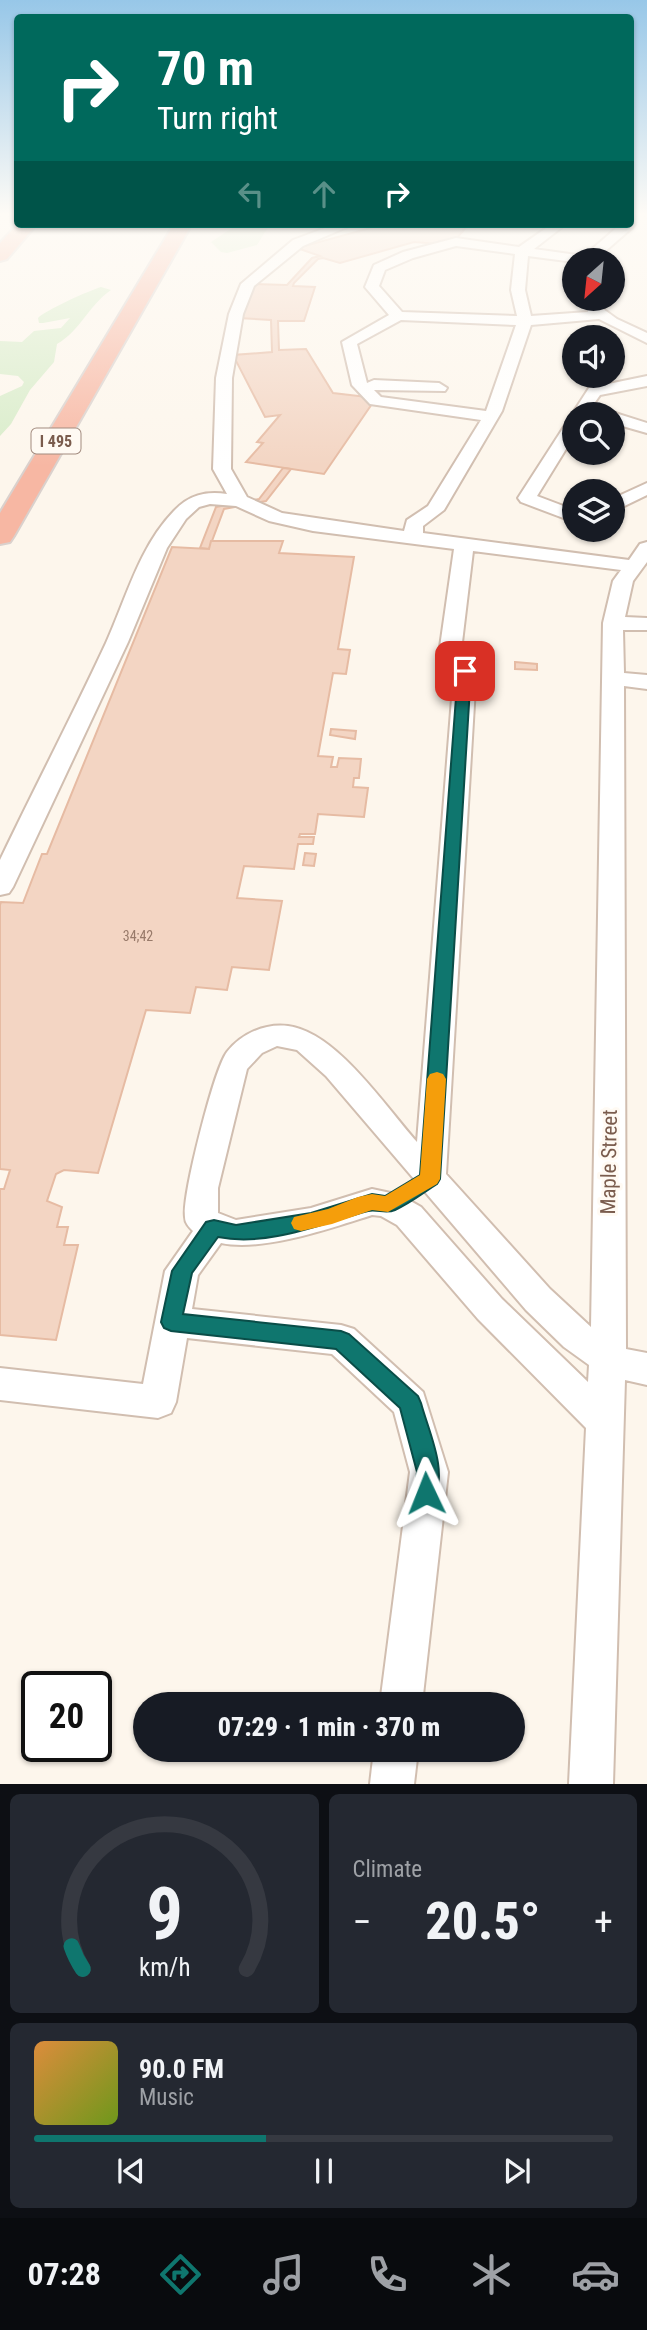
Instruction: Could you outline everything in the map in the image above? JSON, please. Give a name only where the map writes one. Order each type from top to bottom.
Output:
[{"type":"highway","name":"I 495","points":[[0,536],[139,299]]},
{"type":"street","points":[[240,501],[222,469],[224,378],[236,314],[242,299]]},
{"type":"street","points":[[383,299],[398,316]]},
{"type":"street","points":[[521,299],[525,321],[600,316]]},
{"type":"street","points":[[595,312],[647,339]]},
{"type":"street","points":[[587,402],[595,391],[647,381]]},
{"type":"street","points":[[360,384],[439,388]]},
{"type":"street","points":[[625,421],[647,428]]},
{"type":"street","points":[[562,440],[527,498],[562,511]]},
{"type":"street","points":[[0,887],[118,640],[153,557],[179,516],[195,501],[207,498],[240,501],[276,517],[414,538],[550,555],[640,557]]},
{"type":"street","points":[[550,555],[565,542]]},
{"type":"street","points":[[464,544],[449,661],[465,671],[430,1179],[540,1303],[607,1358]]},
{"type":"street","name":"Maple Street","points":[[591,1784],[595,1605],[606,1423],[613,622],[619,594],[640,557]]},
{"type":"street","points":[[613,622],[647,624]]},
{"type":"street","points":[[613,678],[647,682]]},
{"type":"street","points":[[430,1179],[388,1205],[408,1216],[491,1309],[606,1423]]},
{"type":"street","points":[[0,1384],[158,1402],[171,1322],[341,1340],[410,1403],[429,1472],[402,1692]]},
{"type":"street","points":[[392,1784],[395,1762]]},
{"type":"lane","points":[[414,538],[414,524],[435,510],[490,416],[525,321],[398,316],[349,342],[360,384],[376,401],[490,416]]},
{"type":"lane","points":[[625,500],[647,488]]},
{"type":"lane","points":[[388,1205],[372,1202],[321,1219],[236,1233],[214,1228],[201,1219],[199,1202],[232,1068],[246,1048],[262,1038],[286,1036],[309,1044],[345,1077],[430,1179]]},
{"type":"lane","points":[[171,1322],[182,1271],[214,1228]]},
{"type":"lane","points":[[607,1358],[647,1369]]},
{"type":"green space","points":[[100,299],[72,332],[57,344],[54,362],[30,390],[11,424],[0,436],[0,396],[22,386],[24,382],[18,376],[0,374],[0,341],[22,342],[34,331],[61,328],[70,318],[39,323],[38,318],[68,301]]},
{"type":"building","points":[[246,299],[311,299],[304,321],[278,321],[279,350],[306,349],[333,393],[376,398],[324,474],[246,462],[263,443],[257,442],[280,415],[265,417],[233,355],[272,352],[271,320],[238,318]]},
{"type":"building","points":[[283,468],[291,469],[266,501],[224,509],[209,549],[200,548],[216,507],[259,499]]},
{"type":"building","points":[[211,541],[283,541],[279,553],[354,557],[338,649],[350,650],[346,674],[333,673],[318,756],[333,757],[331,767],[337,767],[339,758],[361,759],[359,778],[354,778],[353,787],[368,788],[364,817],[318,814],[315,834],[300,834],[299,837],[314,837],[313,844],[298,844],[294,869],[244,866],[237,898],[282,901],[269,970],[232,967],[227,990],[196,987],[190,1013],[146,1010],[98,1173],[64,1170],[56,1174],[47,1201],[62,1207],[57,1227],[68,1227],[64,1245],[78,1245],[56,1340],[0,1335],[0,1189],[4,1189],[10,1170],[0,1169],[0,905],[1,902],[23,903],[42,854],[47,854],[172,547],[209,549]]},
{"type":"building","points":[[515,662],[537,664],[537,670],[515,669]]},
{"type":"building","points":[[331,729],[356,731],[355,739],[330,735]]},
{"type":"building","points":[[305,853],[316,854],[314,866],[303,865]]},
{"type":"slow traffic","points":[[301,1223],[372,1202],[388,1205],[430,1179],[437,1079]]},
{"type":"route","points":[[426,1493],[429,1472],[410,1403],[341,1340],[171,1322],[182,1271],[214,1228],[236,1233],[253,1231],[332,1216],[372,1202],[388,1205],[430,1179],[465,671]]}]
